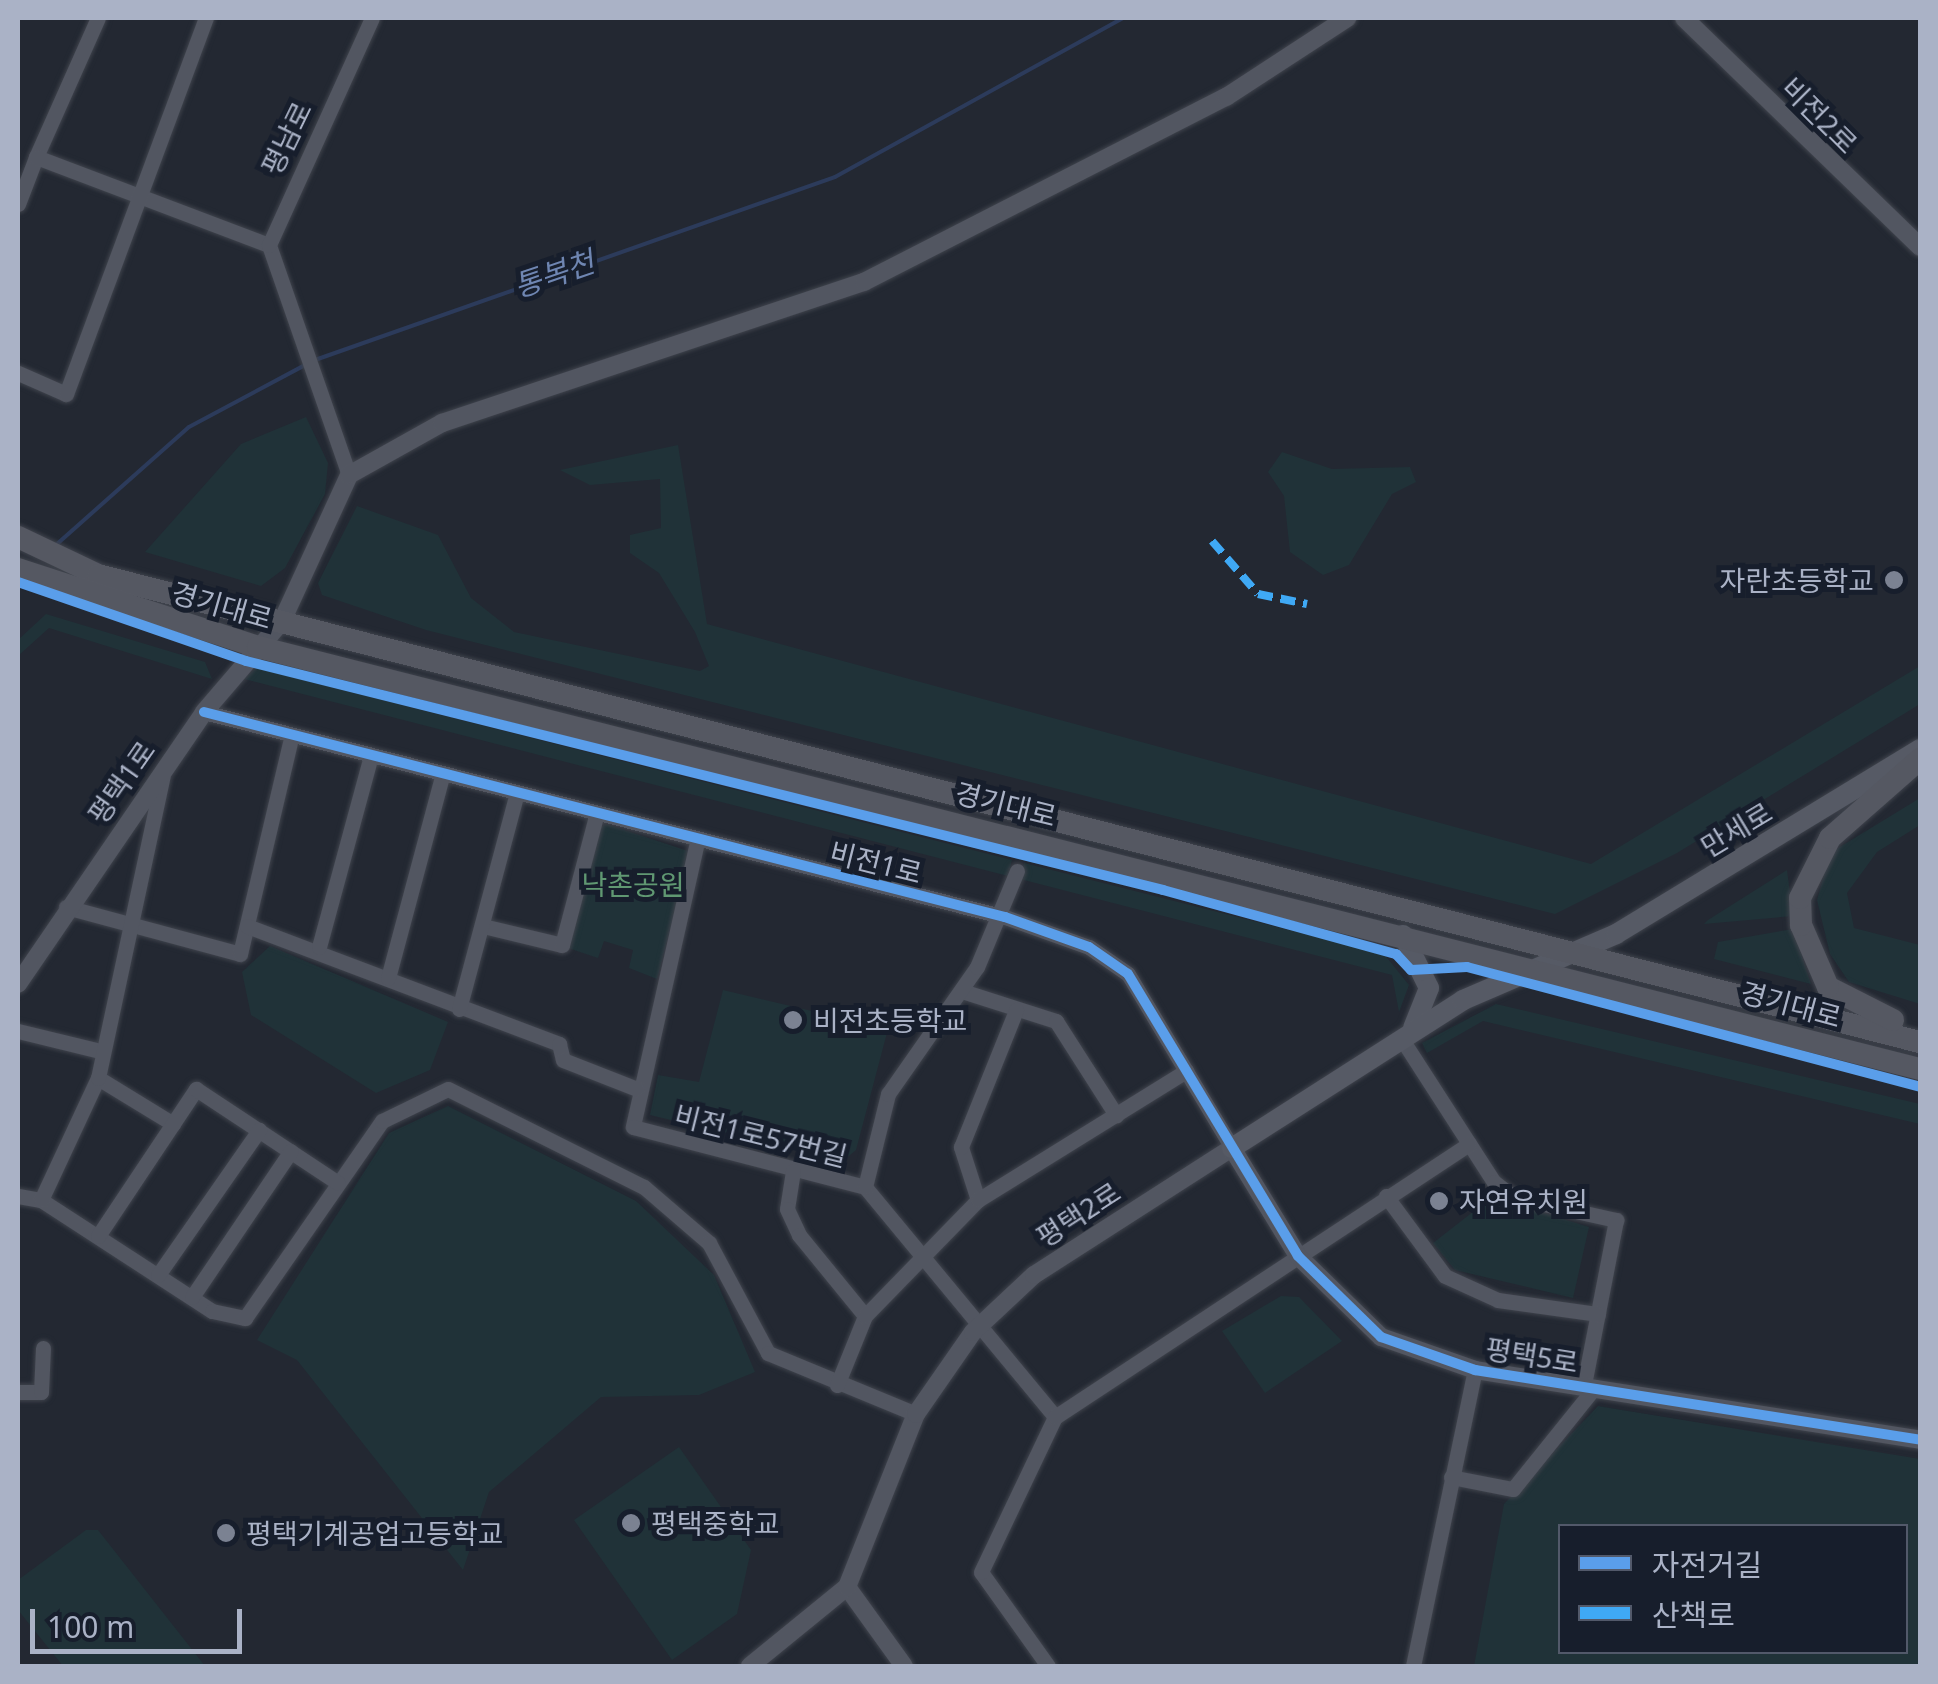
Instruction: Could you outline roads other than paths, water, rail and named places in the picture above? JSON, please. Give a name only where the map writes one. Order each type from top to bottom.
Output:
[{"type":"main road","name":"경기대로","points":[[18,536],[98,575],[1920,1042]]},
{"type":"main road","name":"경기대로","points":[[18,569],[78,594],[258,647],[1920,1068]]},
{"type":"main road","name":"만세로","points":[[1578,954],[1920,749]]},
{"type":"main road","points":[[1920,759],[1830,838],[1800,898],[1801,925],[1828,987],[1852,1007],[1920,1029]]},
{"type":"main road","points":[[1404,935],[1429,988],[1404,1040]]},
{"type":"main road","name":"평택2로","points":[[1232,1148],[1462,1000],[1578,954]]},
{"type":"street","points":[[18,204],[98,18]]},
{"type":"street","points":[[18,373],[66,394],[206,18]]},
{"type":"street","name":"평남로","points":[[269,245],[372,18]]},
{"type":"street","points":[[36,157],[269,245],[350,475],[442,423],[864,282],[1226,98],[1348,18]]},
{"type":"street","name":"비전2로","points":[[1684,18],[1920,247]]},
{"type":"street","name":"평택1로","points":[[18,984],[66,907],[204,712],[282,621],[350,475]]},
{"type":"street","name":"비전1로","points":[[204,712],[291,739],[516,797],[1005,917],[1089,948],[1128,974],[1232,1148]]},
{"type":"street","points":[[66,907],[240,954],[291,739]]},
{"type":"street","points":[[319,947],[370,759]]},
{"type":"street","points":[[41,1200],[98,1078],[100,1051],[133,926],[165,767]]},
{"type":"street","points":[[388,978],[442,778]]},
{"type":"street","points":[[459,1009],[516,797]]},
{"type":"street","points":[[483,926],[562,946],[596,816]]},
{"type":"street","points":[[248,926],[319,947],[459,1009],[559,1044],[563,1060],[636,1089],[697,842]]},
{"type":"street","points":[[865,1187],[888,1094],[962,991],[1005,917],[1017,871]]},
{"type":"street","points":[[962,991],[1056,1021],[1116,1116]]},
{"type":"street","points":[[978,1200],[961,1147],[1016,1010]]},
{"type":"street","points":[[18,1032],[100,1051]]},
{"type":"street","points":[[1048,1666],[981,1572],[1055,1417],[1469,1144],[1404,1040]]},
{"type":"street","points":[[837,1385],[865,1316],[918,1255],[978,1200],[1186,1072]]},
{"type":"street","points":[[98,1078],[172,1124]]},
{"type":"street","points":[[98,1236],[196,1089],[338,1183]]},
{"type":"street","points":[[18,1196],[41,1200],[230,1320],[245,1318],[382,1120],[448,1089],[644,1187],[709,1243],[768,1353],[837,1385],[916,1414]]},
{"type":"street","name":"비전1로57번길","points":[[636,1089],[633,1127],[865,1187],[977,1328],[1055,1417]]},
{"type":"street","points":[[158,1275],[259,1130]]},
{"type":"street","name":"평택5로","points":[[1451,1477],[1513,1489],[1590,1386],[1598,1314],[1616,1220],[1513,1197],[1469,1144]]},
{"type":"street","name":"평택5로","points":[[1232,1148],[1298,1256],[1381,1336],[1475,1370],[1920,1440]]},
{"type":"street","name":"평택2로","points":[[750,1666],[847,1588],[916,1414],[977,1328],[1034,1275],[1232,1148]]},
{"type":"street","points":[[192,1297],[291,1151]]},
{"type":"street","points":[[793,1171],[787,1210],[800,1236],[865,1316]]},
{"type":"street","name":"평택5로","points":[[1386,1196],[1445,1276],[1498,1300],[1598,1314]]},
{"type":"street","points":[[18,1392],[42,1392],[43,1348]]},
{"type":"street","name":"평택5로","points":[[1414,1666],[1475,1370]]},
{"type":"street","points":[[847,1588],[903,1666]]},
{"type":"waterway","name":"통복천","points":[[315,360],[835,177],[1123,18]]},
{"type":"waterway","name":"통복천","points":[[57,544],[189,427],[307,364]]},
{"type":"place","name":"자란초등학교","points":[[1894,580]]},
{"type":"place","name":"비전초등학교","points":[[793,1020]]},
{"type":"place","name":"자연유치원","points":[[1439,1201]]},
{"type":"place","name":"평택중학교","points":[[631,1523]]},
{"type":"place","name":"평택기계공업고등학교","points":[[226,1533]]},
{"type":"park label","name":"낙촌공원","points":[[633,884]]}]
